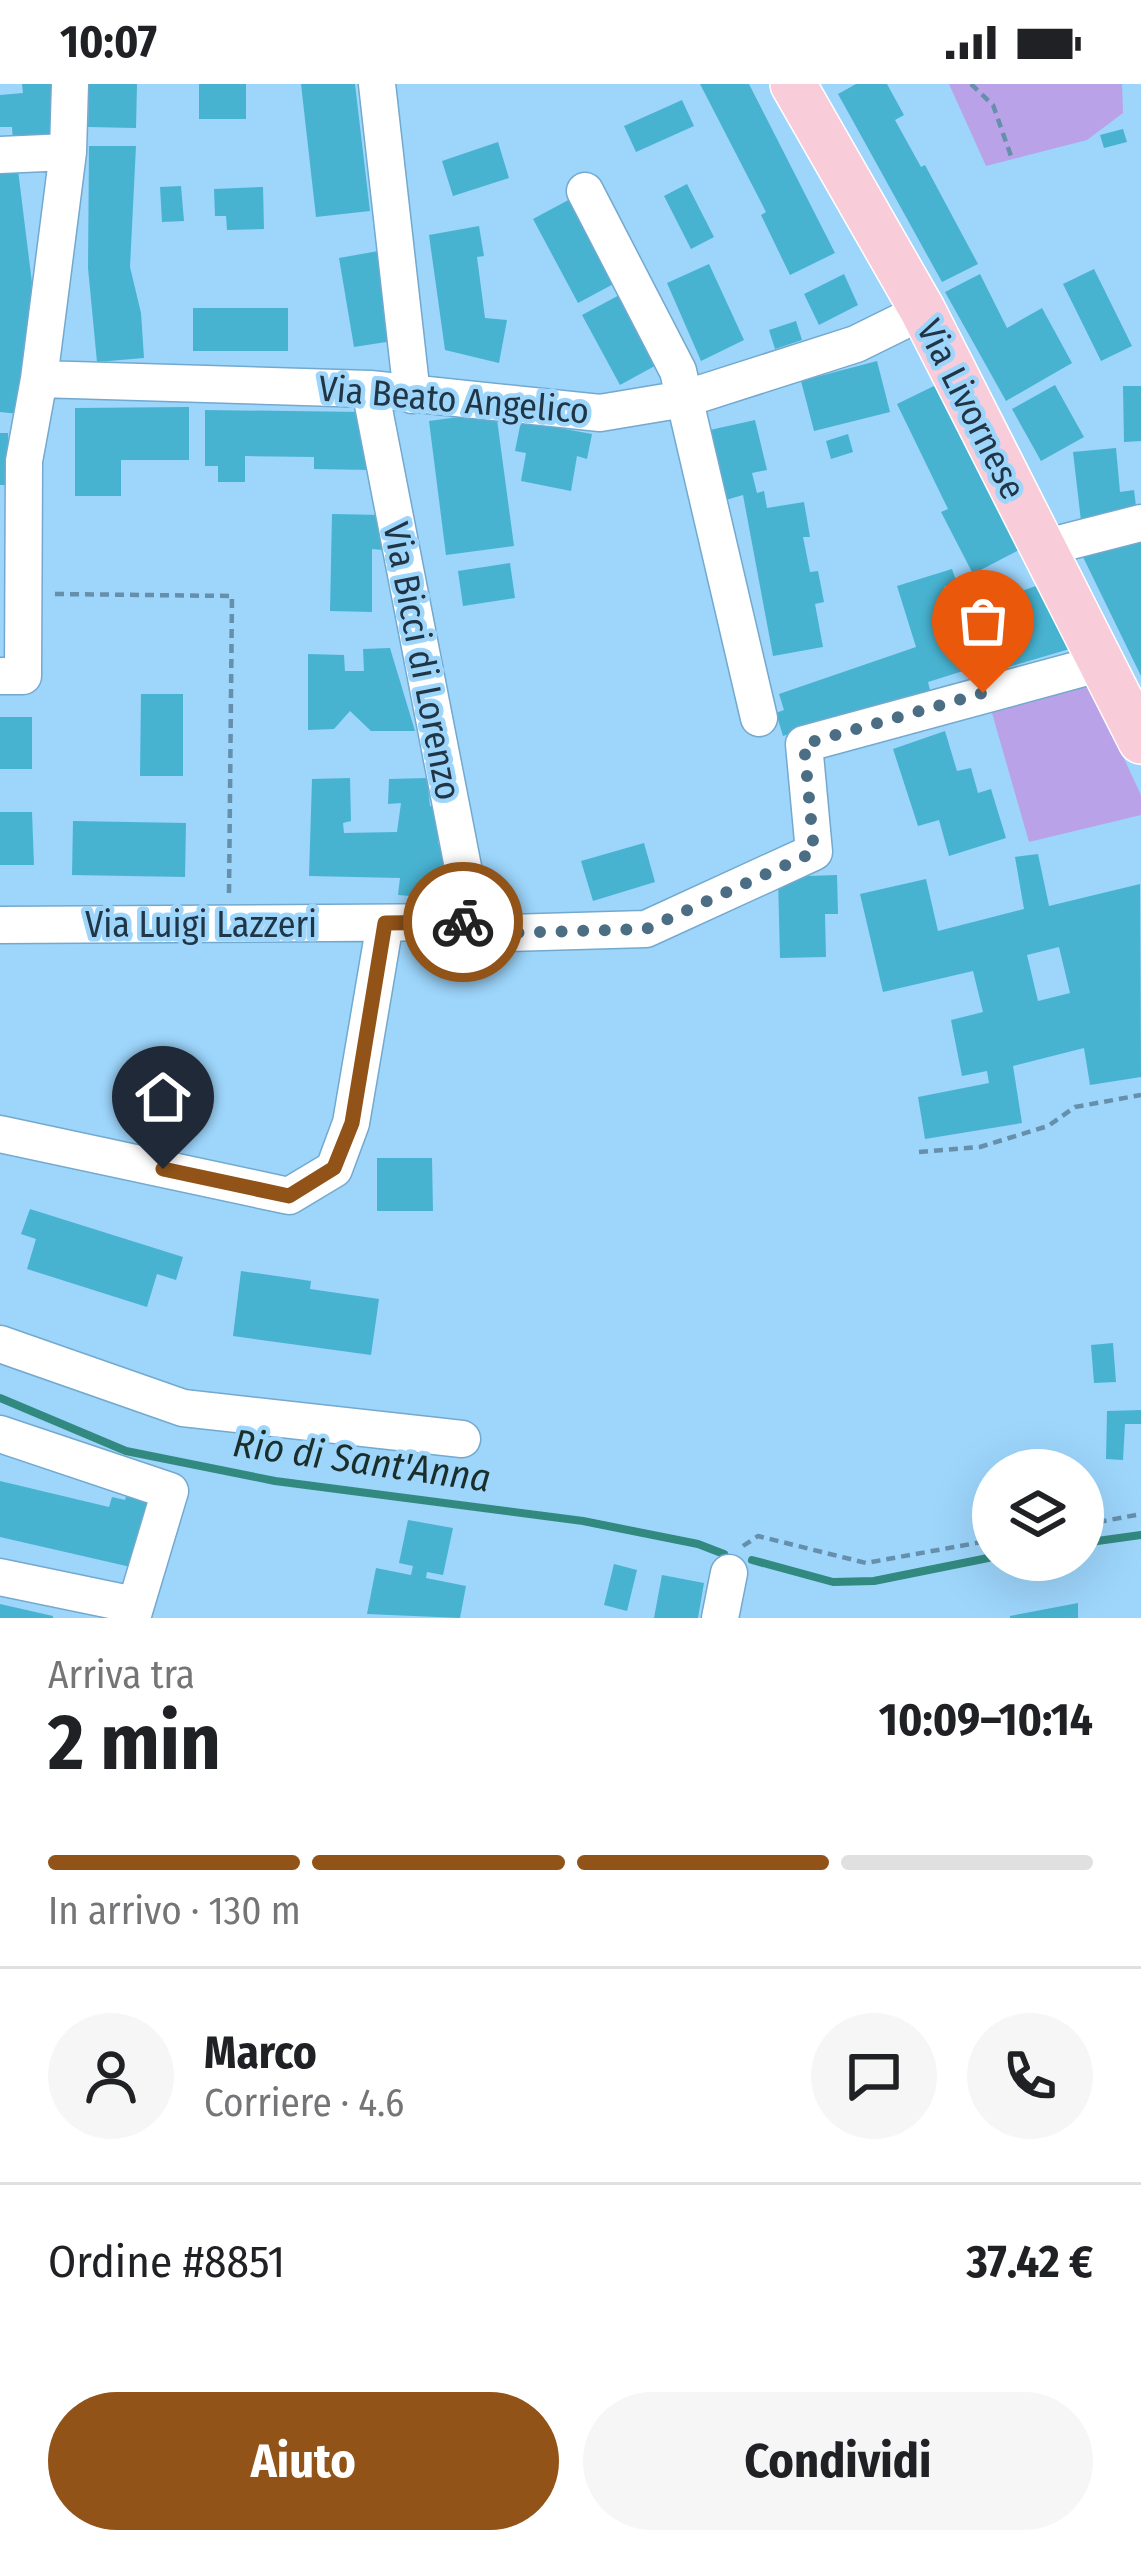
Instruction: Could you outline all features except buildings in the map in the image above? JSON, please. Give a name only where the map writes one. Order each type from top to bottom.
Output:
[{"type":"main road","name":"Via Livornese","points":[[793,84],[922,311],[1141,741]]},
{"type":"street","points":[[0,676],[23,676],[11,542],[39,379],[68,152],[70,84]]},
{"type":"street","points":[[376,84],[412,395]]},
{"type":"street","points":[[0,155],[68,152]]},
{"type":"street","points":[[585,191],[678,371],[759,718]]},
{"type":"street","name":"Via Beato Angelico","points":[[39,379],[370,389],[600,413],[684,399],[856,344],[922,311]]},
{"type":"street","name":"Via Bicci di Lorenzo","points":[[370,389],[475,928]]},
{"type":"street","points":[[1043,548],[1141,523]]},
{"type":"street","name":"Via Luigi Lazzeri","points":[[0,925],[385,923],[646,929],[814,852],[804,744],[1102,663]]},
{"type":"street","points":[[0,1134],[289,1196],[334,1168],[352,1123],[385,923]]},
{"type":"street","points":[[0,1343],[183,1408],[462,1439]]},
{"type":"street","points":[[0,1434],[170,1491],[134,1611],[0,1577]]},
{"type":"street","points":[[720,1618],[729,1573]]},
{"type":"path","points":[[971,84],[993,105],[1011,156]]},
{"type":"path","points":[[52,594],[232,596],[229,923]]},
{"type":"path","points":[[919,1152],[980,1147],[1048,1126],[1075,1107],[1141,1095]]},
{"type":"path","points":[[1104,1521],[1141,1514]]},
{"type":"path","points":[[729,1573],[742,1546],[758,1536],[866,1563],[972,1544]]},
{"type":"shaded area","points":[[949,84],[1122,84],[1123,113],[1087,140],[986,166]]},
{"type":"shaded area","points":[[1086,677],[1141,795],[1141,815],[1029,842],[990,706]]},
{"type":"waterway","name":"Rio di Sant'Anna","points":[[0,1398],[126,1451],[275,1481],[583,1521],[698,1544],[724,1554]]},
{"type":"waterway","name":"Rio di Sant'Anna","points":[[1104,1540],[1141,1535]]},
{"type":"waterway","name":"Rio di Sant'Anna","points":[[752,1560],[833,1582],[874,1581],[972,1561]]},
{"type":"way so far","points":[[463,922],[473,922],[476,934],[646,929],[814,852],[804,744],[983,693]]},
{"type":"route","points":[[163,1169],[289,1196],[334,1168],[352,1123],[385,923],[463,922]]}]
